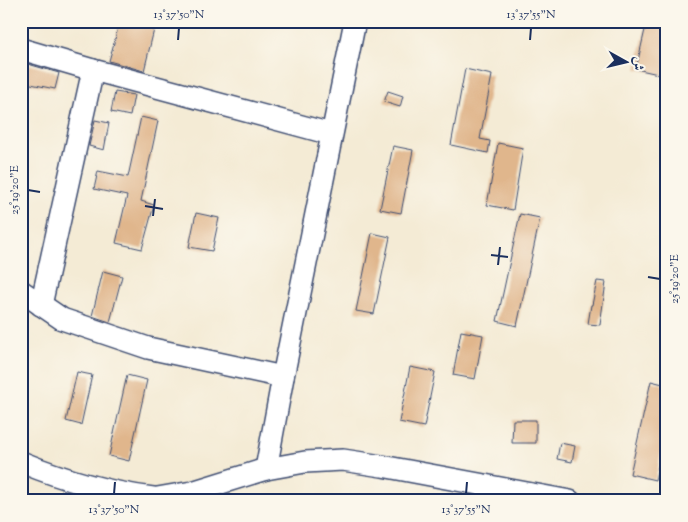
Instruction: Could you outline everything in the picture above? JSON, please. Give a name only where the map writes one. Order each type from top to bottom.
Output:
[{"type":"street","points":[[266,469],[355,21]]},
{"type":"street","points":[[21,48],[94,70],[332,134]]},
{"type":"street","points":[[41,305],[94,70]]},
{"type":"street","points":[[21,291],[62,318],[148,348],[283,377]]},
{"type":"street","points":[[21,462],[44,472],[146,500],[192,492],[266,469],[306,462],[343,460],[570,501]]},
{"type":"building","points":[[120,21],[156,21],[144,71],[109,61]]},
{"type":"building","points":[[647,21],[667,21],[667,76],[636,69]]},
{"type":"building","points":[[21,62],[59,73],[55,89],[21,82]]},
{"type":"building","points":[[465,69],[492,75],[480,139],[490,141],[488,153],[451,145]]},
{"type":"building","points":[[388,91],[403,96],[400,107],[384,102]]},
{"type":"building","points":[[115,92],[134,95],[130,116],[111,112]]},
{"type":"building","points":[[141,117],[158,121],[141,201],[154,205],[142,249],[116,243],[127,196],[94,189],[98,171],[128,177]]},
{"type":"building","points":[[95,120],[109,123],[104,150],[89,146]]},
{"type":"building","points":[[498,143],[523,148],[513,210],[487,205]]},
{"type":"building","points":[[393,146],[413,150],[401,213],[380,209]]},
{"type":"building","points":[[196,213],[219,218],[212,251],[189,247]]},
{"type":"building","points":[[520,214],[540,218],[517,326],[497,321]]},
{"type":"building","points":[[372,233],[390,237],[374,314],[356,311]]},
{"type":"building","points":[[103,271],[122,276],[110,322],[92,316]]},
{"type":"building","points":[[597,281],[606,282],[600,325],[588,324]]},
{"type":"building","points":[[461,331],[483,335],[475,379],[453,375]]},
{"type":"building","points":[[410,367],[435,372],[424,427],[399,422]]},
{"type":"building","points":[[77,372],[92,375],[81,425],[66,421]]},
{"type":"building","points":[[127,375],[147,380],[129,461],[109,456]]},
{"type":"building","points":[[651,381],[667,385],[667,427],[655,480],[630,474]]},
{"type":"building","points":[[513,420],[536,420],[536,443],[512,443]]},
{"type":"building","points":[[560,443],[575,446],[572,462],[557,459]]}]
